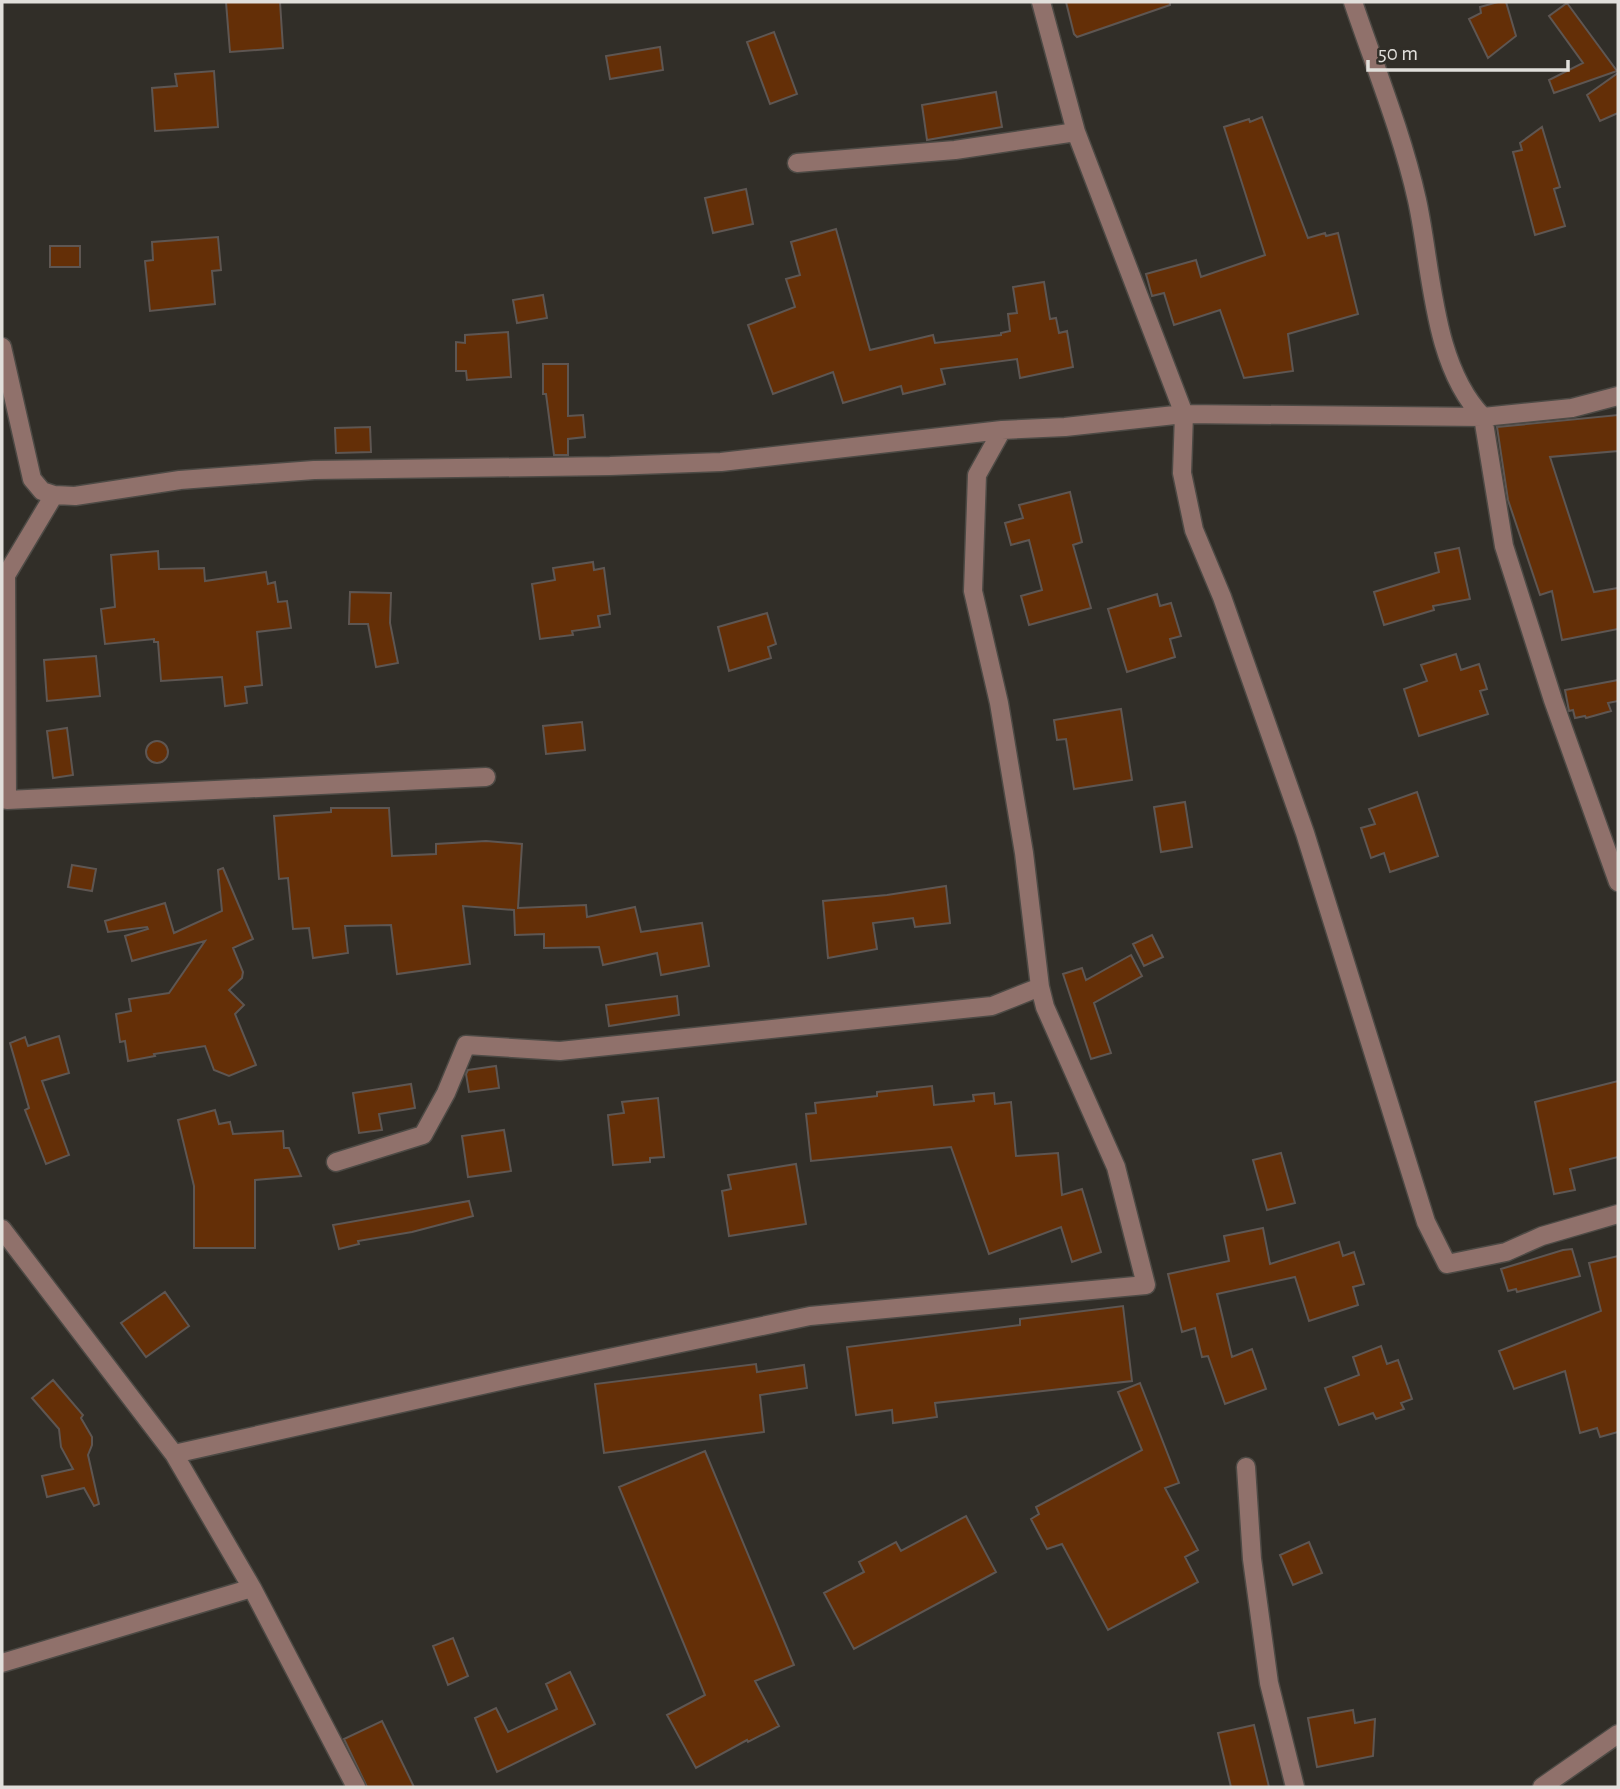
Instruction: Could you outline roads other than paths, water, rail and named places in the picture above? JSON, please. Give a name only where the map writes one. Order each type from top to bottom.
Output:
[{"type":"street","points":[[1041,2],[1076,132],[1184,414],[1182,473],[1194,530],[1222,597],[1305,833],[1426,1222],[1447,1264],[1506,1252],[1542,1236],[1618,1214]]},
{"type":"street","points":[[1353,2],[1417,199],[1430,288],[1448,354],[1470,404],[1483,417],[1504,547],[1553,700],[1618,882]]},
{"type":"street","points":[[797,163],[955,150],[1076,132]]},
{"type":"street","points":[[2,347],[32,479],[42,491],[54,495],[75,496],[180,481],[314,470],[721,462],[1002,430],[1065,427],[1184,414],[1483,417],[1572,408],[1618,396]]},
{"type":"street","points":[[174,1454],[518,1377],[810,1316],[1146,1285],[1116,1167],[1045,1007],[1040,987],[1024,853],[999,703],[973,591],[977,475],[1002,430]]},
{"type":"street","points":[[54,495],[4,578],[7,800],[486,776]]},
{"type":"street","points":[[336,1162],[423,1135],[446,1093],[466,1045],[560,1051],[992,1006],[1040,987]]},
{"type":"street","points":[[2,1229],[174,1454],[252,1588],[356,1787]]},
{"type":"street","points":[[1246,1467],[1254,1571],[1265,1658],[1294,1787]]},
{"type":"street","points":[[2,1663],[252,1588]]},
{"type":"street","points":[[1542,1787],[1618,1734]]}]
